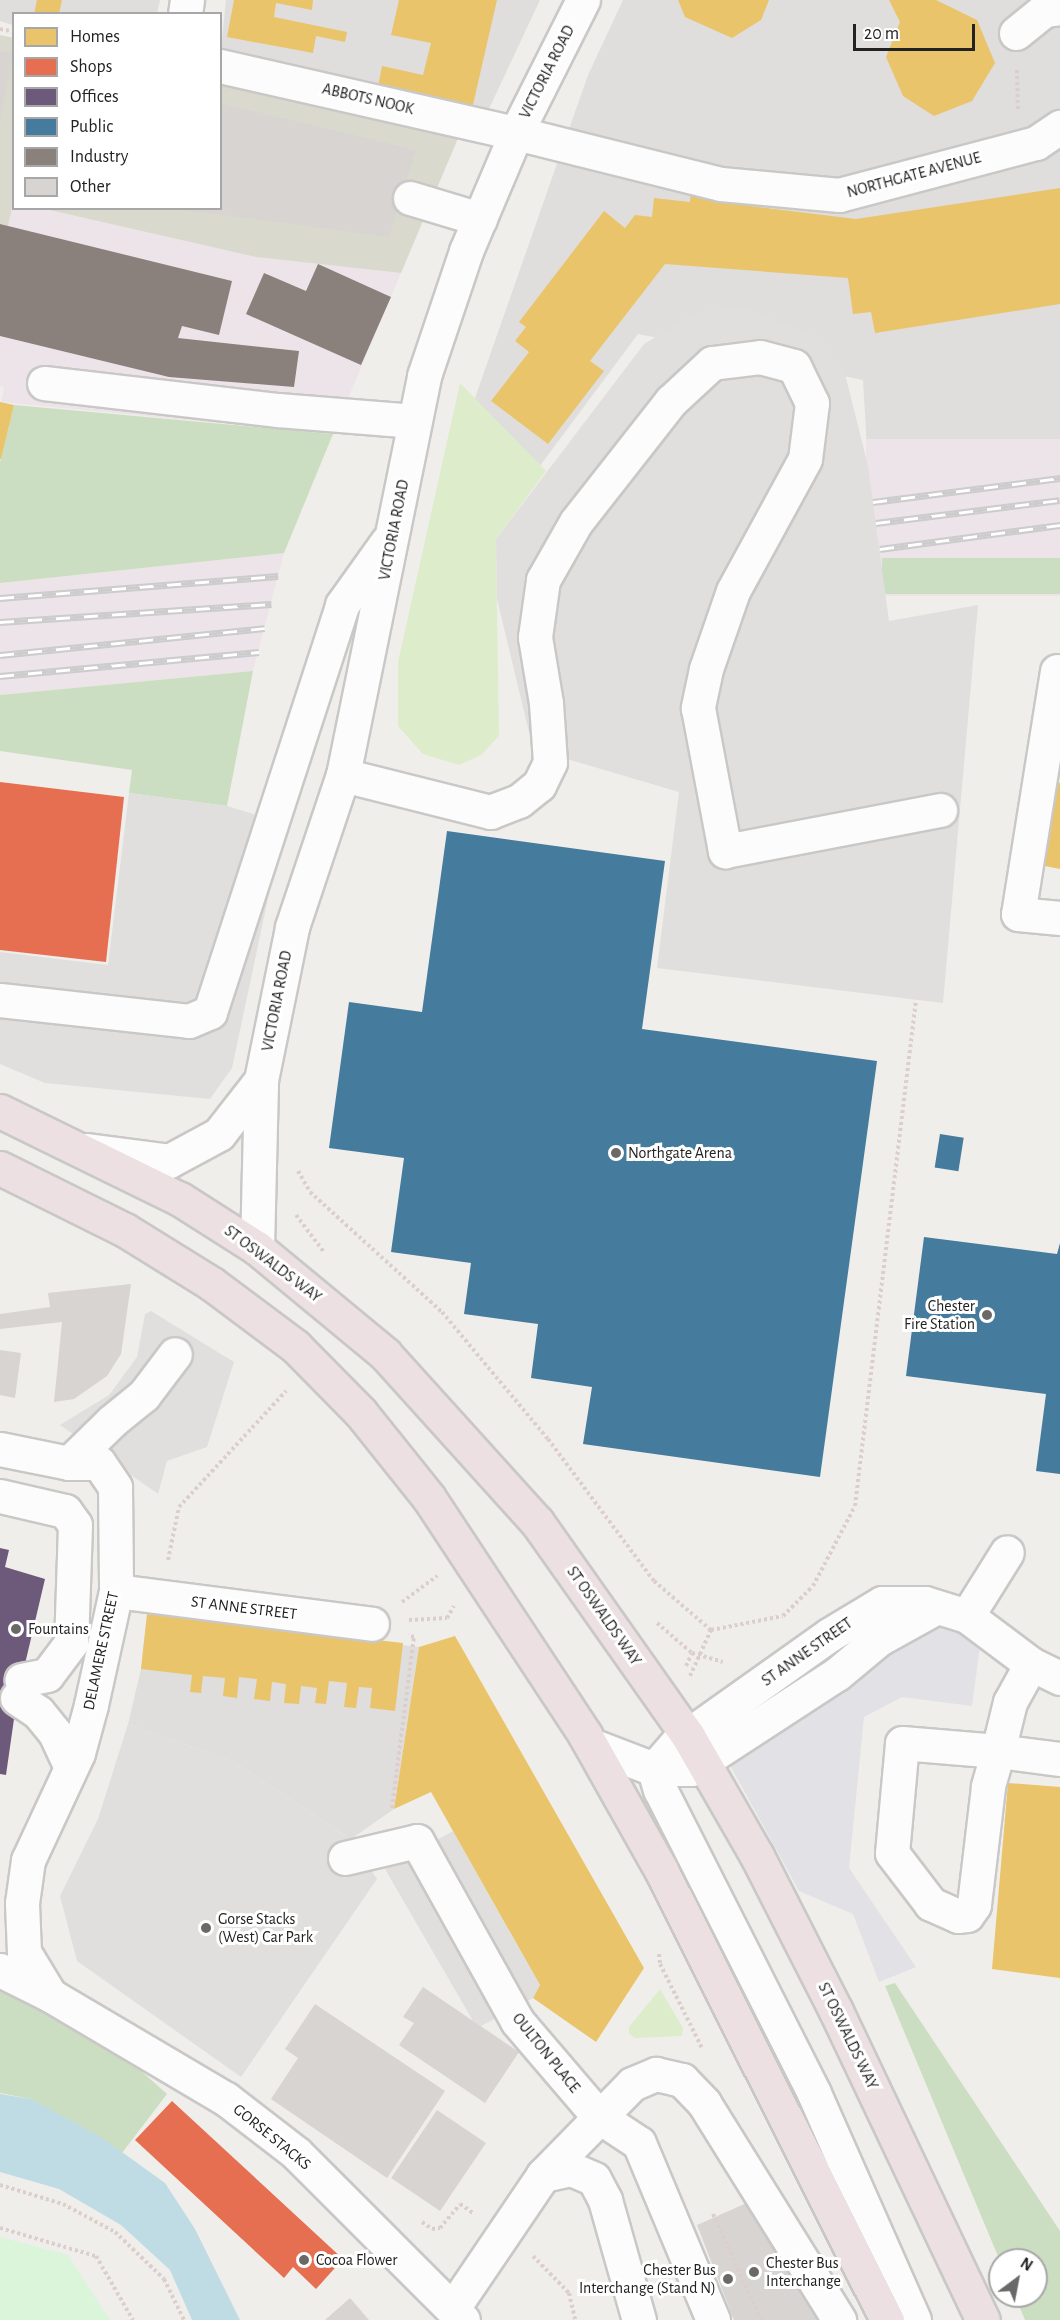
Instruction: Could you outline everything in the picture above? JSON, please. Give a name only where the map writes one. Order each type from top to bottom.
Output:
[{"type":"highway","name":"ST OSWALDS WAY","points":[[0,1111],[87,1150],[180,1199],[257,1248],[385,1354],[537,1522],[696,1749],[798,1933],[983,2320]]},
{"type":"highway","points":[[0,1168],[126,1230],[212,1284],[295,1346],[361,1413],[429,1498],[501,1603],[591,1745],[737,2015],[887,2320]]},
{"type":"street","name":"VICTORIA ROAD","points":[[257,1248],[261,1080],[292,927],[343,775],[395,530],[424,376],[480,219],[516,133],[583,0]]},
{"type":"street","points":[[1016,33],[1044,10],[1060,8]]},
{"type":"street","name":"ABBOTS NOOK","points":[[222,66],[516,133]]},
{"type":"street","name":"NORTHGATE AVENUE","points":[[516,133],[721,184],[838,195],[1036,143],[1060,128]]},
{"type":"street","points":[[410,198],[480,219]]},
{"type":"street","points":[[343,775],[490,812],[519,801],[539,785],[550,762],[546,703],[535,637],[543,580],[576,522],[671,401],[712,363],[760,357],[794,366],[812,402],[805,459],[733,591],[706,669],[698,708],[725,851],[940,810]]},
{"type":"street","points":[[44,383],[278,410],[415,421]]},
{"type":"street","points":[[0,1000],[189,1021],[210,1012],[342,605],[395,530]]},
{"type":"street","points":[[1057,672],[1018,914],[1060,918]]},
{"type":"street","name":"VICTORIA ROAD","points":[[87,1150],[169,1161],[219,1134],[261,1080]]},
{"type":"street","points":[[69,1463],[112,1421],[144,1395],[175,1353]]},
{"type":"street","name":"DELAMERE STREET","points":[[0,1449],[69,1463],[99,1463],[115,1486],[116,1591],[91,1705],[78,1753],[70,1765],[28,1860],[23,1927],[24,1952],[50,1995]]},
{"type":"street","points":[[0,1496],[65,1511],[75,1525],[70,1643],[47,1675],[19,1689],[55,1733],[70,1765]]},
{"type":"street","points":[[1007,1552],[952,1612],[1046,1671],[1010,1702],[998,1751],[988,1787],[974,1905],[968,1915],[945,1912],[914,1886],[892,1853],[902,1743],[998,1751],[1060,1759]]},
{"type":"street","name":"ST ANNE STREET","points":[[116,1591],[372,1624]]},
{"type":"street","name":"ST ANNE STREET","points":[[696,1749],[837,1674],[879,1639],[952,1612]]},
{"type":"street","points":[[591,1745],[654,1768],[691,1769],[696,1749]]},
{"type":"street","points":[[654,1768],[660,1790],[814,2093],[914,2320]]},
{"type":"street","name":"OULTON PLACE","points":[[345,1858],[417,1841],[517,2021],[598,2116]]},
{"type":"street","name":"DELAMERE STREET","points":[[0,1882],[28,1860]]},
{"type":"street","name":"GORSE STACKS","points":[[0,1970],[50,1995],[226,2099],[296,2153],[458,2314]]},
{"type":"street","points":[[458,2314],[543,2175],[598,2116],[632,2084],[656,2074],[682,2080],[704,2103],[839,2320]]},
{"type":"street","points":[[598,2116],[639,2143],[713,2320]]},
{"type":"street","points":[[543,2175],[571,2169],[594,2179],[605,2200],[639,2320]]},
{"type":"path","points":[[1016,33],[1019,148]]},
{"type":"path","points":[[294,1166],[310,1192],[442,1311],[549,1439],[654,1581],[711,1630],[783,1616],[813,1586],[855,1506],[916,1000]]},
{"type":"path","points":[[160,1597],[179,1507],[292,1384]]},
{"type":"path","points":[[372,1624],[444,1571]]},
{"type":"path","points":[[372,1624],[447,1618],[457,1602]]},
{"type":"path","points":[[372,1624],[414,1636],[389,1829],[380,1848]]},
{"type":"path","points":[[658,1945],[660,1964],[706,2056]]},
{"type":"path","points":[[0,2186],[63,2204],[115,2232],[164,2278],[184,2320]]},
{"type":"path","points":[[711,2211],[761,2320]]},
{"type":"path","points":[[0,2228],[96,2256],[134,2320]]},
{"type":"shaded area","points":[[0,0],[160,0],[157,12],[12,12],[12,25],[0,21]]},
{"type":"shaded area","points":[[226,0],[540,0],[487,113],[222,49]]},
{"type":"shaded area","points":[[623,0],[1060,0],[1060,439],[868,466],[863,380],[638,334],[522,490],[454,458],[588,75]]},
{"type":"shaded area","points":[[0,35],[12,38],[12,208],[8,226],[0,224]]},
{"type":"shaded area","points":[[222,83],[459,136],[401,273],[256,257],[49,210],[222,210]]},
{"type":"shaded area","points":[[12,205],[12,210],[49,210],[256,257],[401,273],[333,434],[1,402],[4,388],[0,386],[0,224]]},
{"type":"shaded area","points":[[745,309],[811,333],[844,370],[868,466],[889,621],[978,605],[943,1003],[657,968],[679,792],[533,749],[497,599],[496,539],[644,344],[697,312]]},
{"type":"shaded area","points":[[866,439],[1060,439],[1060,596],[866,596]]},
{"type":"shaded area","points":[[284,553],[253,671],[0,695],[0,583]]},
{"type":"shaded area","points":[[129,793],[227,806],[284,823],[232,1068],[210,1099],[45,1083],[0,1064],[0,952],[108,965]]},
{"type":"shaded area","points":[[151,1311],[234,1362],[207,1447],[167,1461],[158,1494],[60,1425],[109,1395],[137,1357],[145,1314]]},
{"type":"shaded area","points":[[147,1614],[419,1647],[394,1809],[351,1839],[234,1762],[128,1724],[141,1669]]},
{"type":"shaded area","points":[[941,1626],[981,1638],[972,1706],[902,1697],[864,1717],[849,1868],[916,1967],[879,1982],[853,1914],[799,1891],[725,1756],[907,1633]]},
{"type":"shaded area","name":"Gorse Stacks (West) Car Park","points":[[128,1724],[234,1762],[351,1839],[377,1879],[241,2077],[77,1961],[60,1896],[98,1819]]},
{"type":"shaded area","points":[[453,1831],[540,1985],[533,1998],[481,2026],[473,2021],[385,1869]]},
{"type":"green space","points":[[460,383],[546,471],[496,539],[499,736],[481,755],[459,765],[423,754],[398,726],[398,662]]},
{"type":"green space","points":[[14,405],[333,434],[284,553],[0,583],[0,462]]},
{"type":"green space","points":[[882,558],[1060,558],[1060,594],[882,594]]},
{"type":"green space","points":[[253,671],[227,806],[129,793],[132,770],[0,751],[0,695]]},
{"type":"green space","points":[[895,1983],[1060,2231],[1060,2320],[1025,2320],[1020,2308],[1048,2308],[1048,2248],[995,2248],[885,1986]]},
{"type":"green space","points":[[0,1989],[122,2054],[167,2094],[122,2153],[31,2099],[0,2093]]},
{"type":"green space","points":[[660,1989],[683,2028],[682,2036],[635,2038],[629,2034],[629,2027]]},
{"type":"green space","points":[[0,2237],[68,2255],[110,2320],[0,2320]]},
{"type":"water","points":[[0,2094],[31,2099],[101,2137],[165,2183],[195,2229],[240,2320],[192,2320],[170,2270],[121,2225],[59,2189],[0,2172]]},
{"type":"building: Homes","points":[[37,0],[62,0],[59,12],[34,12]]},
{"type":"building: Homes","points":[[234,0],[313,0],[312,10],[276,3],[274,17],[347,32],[345,42],[316,36],[313,53],[227,37]]},
{"type":"building: Homes","points":[[399,0],[497,0],[472,109],[378,87],[382,66],[423,75],[431,43],[391,35]]},
{"type":"building: Homes","points":[[678,0],[769,0],[761,20],[732,38],[685,17]]},
{"type":"building: Homes","points":[[889,0],[936,0],[977,20],[995,63],[972,101],[934,116],[903,96],[886,57],[900,22]]},
{"type":"building: Homes","points":[[1060,188],[1060,304],[875,333],[871,312],[853,314],[848,278],[665,264],[590,361],[604,371],[548,444],[491,401],[529,352],[515,341],[526,327],[519,322],[604,211],[625,228],[635,215],[652,217],[654,198],[690,202],[691,190],[751,197],[750,206],[856,219]]},
{"type":"building: Homes","points":[[0,402],[14,405],[1,459],[0,459]]},
{"type":"building: Homes","points":[[1050,781],[1060,783],[1060,869],[1035,864]]},
{"type":"building: Homes","points":[[147,1614],[403,1643],[395,1711],[370,1708],[372,1688],[359,1687],[356,1708],[344,1707],[347,1683],[329,1681],[326,1704],[315,1703],[317,1688],[301,1686],[299,1704],[284,1703],[286,1684],[272,1682],[270,1701],[254,1699],[257,1679],[239,1677],[237,1698],[223,1696],[225,1678],[203,1676],[201,1693],[190,1692],[192,1675],[141,1669]]},
{"type":"building: Homes","points":[[455,1636],[644,1968],[596,2042],[533,1998],[540,1985],[431,1792],[394,1809],[419,1647]]},
{"type":"building: Homes","points":[[1008,1783],[1060,1787],[1060,1978],[992,1969]]},
{"type":"building: Shops","points":[[0,782],[124,797],[106,962],[0,950]]},
{"type":"building: Shops","points":[[172,2101],[343,2259],[316,2289],[293,2267],[284,2278],[135,2140]]},
{"type":"building: Offices","name":"Fountains","points":[[0,1548],[9,1550],[5,1567],[45,1579],[17,1698],[6,1775],[0,1774]]},
{"type":"building: Public","name":"Northgate Arena","points":[[447,831],[665,861],[642,1029],[877,1061],[820,1477],[583,1444],[592,1387],[531,1378],[538,1324],[464,1314],[471,1263],[391,1252],[404,1158],[329,1148],[349,1002],[422,1012]]},
{"type":"building: Public","points":[[940,1134],[964,1138],[958,1171],[935,1168]]},
{"type":"building: Public","name":"Chester Fire Station","points":[[924,1237],[1057,1254],[1060,1243],[1060,1474],[1036,1471],[1046,1394],[906,1376]]},
{"type":"building: Industry","points":[[0,224],[232,281],[219,335],[182,326],[178,338],[299,351],[294,387],[169,377],[0,336]]},
{"type":"building: Industry","points":[[318,264],[391,297],[361,365],[246,314],[264,273],[306,291]]},
{"type":"building: Other","points":[[0,51],[12,54],[12,62],[0,118]]},
{"type":"building: Other","points":[[222,103],[416,150],[389,237],[186,210],[222,210]]},
{"type":"building: Other","points":[[131,1284],[121,1354],[107,1376],[74,1399],[54,1402],[62,1322],[0,1329],[0,1314],[50,1307],[48,1293]]},
{"type":"building: Other","points":[[0,1350],[21,1353],[15,1398],[0,1395]]},
{"type":"building: Other","points":[[423,1987],[519,2052],[485,2103],[399,2045],[414,2023],[403,2017]]},
{"type":"building: Other","points":[[315,2004],[445,2091],[387,2178],[271,2099],[298,2058],[285,2049]]},
{"type":"building: Other","points":[[437,2110],[486,2143],[440,2211],[391,2178]]},
{"type":"building: Other","name":"Chester Bus Interchange","points":[[749,2202],[823,2320],[734,2320],[697,2225]]},
{"type":"building: Other","points":[[350,2298],[369,2320],[325,2320]]},
{"type":"railway","points":[[873,502],[1060,478]]},
{"type":"railway","points":[[876,523],[1060,500]]},
{"type":"railway","points":[[880,549],[1060,525]]},
{"type":"railway","points":[[0,598],[278,576]]},
{"type":"railway","points":[[0,622],[271,604]]},
{"type":"railway","points":[[0,655],[265,628]]},
{"type":"railway","points":[[0,676],[259,652]]},
{"type":"place","name":"Northgate Arena","points":[[616,1153]]},
{"type":"place","name":"Chester Fire Station","points":[[987,1315]]},
{"type":"place","name":"Fountains","points":[[16,1629]]},
{"type":"place","name":"Gorse Stacks (West) Car Park","points":[[206,1928]]},
{"type":"place","name":"Cocoa Flower","points":[[304,2260]]},
{"type":"place","name":"Chester Bus Interchange","points":[[754,2272]]},
{"type":"place","name":"Chester Bus Interchange (Stand N)","points":[[728,2279]]}]
